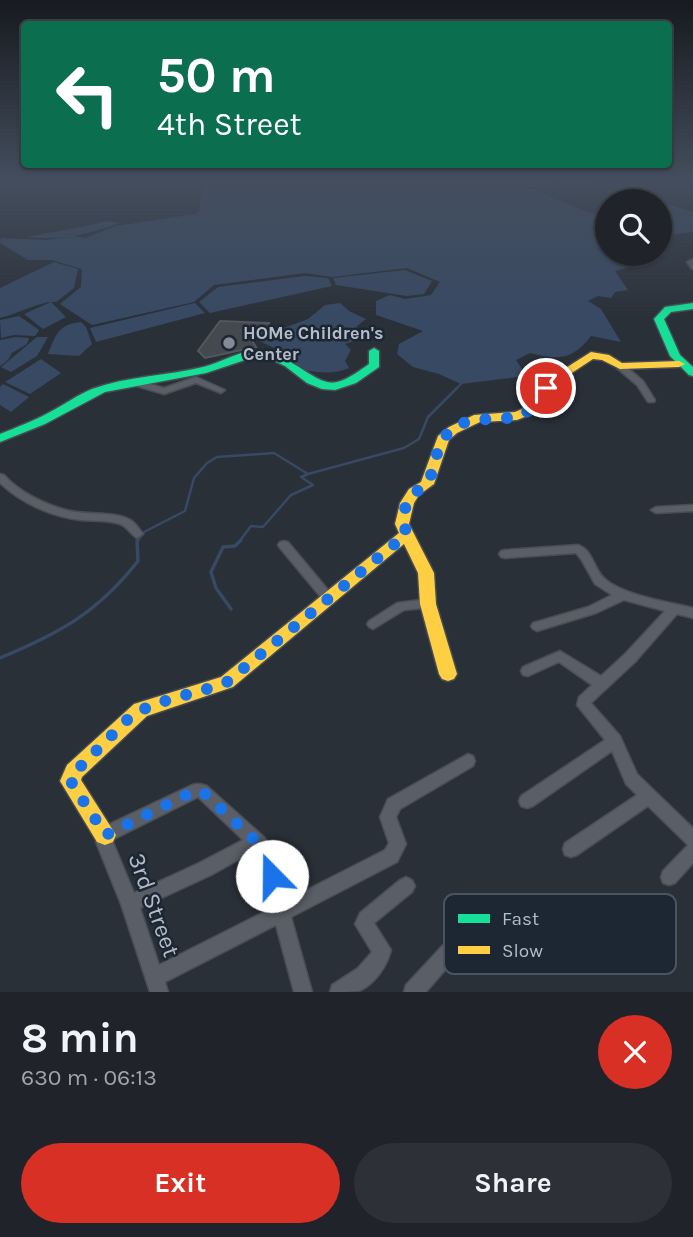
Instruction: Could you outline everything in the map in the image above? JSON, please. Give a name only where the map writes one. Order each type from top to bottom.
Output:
[{"type":"street","points":[[693,261],[690,262],[693,267]]},
{"type":"street","points":[[693,306],[668,309],[659,318],[672,355],[679,364],[693,373]]},
{"type":"street","points":[[0,438],[51,416],[98,391],[133,382],[206,370],[261,354],[268,355],[314,384],[339,387],[349,384],[375,365],[374,351]]},
{"type":"street","points":[[448,674],[428,604],[426,573],[402,524],[407,503],[414,492],[427,484],[443,439],[453,429],[478,418],[517,416],[528,411],[554,380],[591,355],[605,357],[620,366],[640,383],[651,400]]},
{"type":"street","points":[[620,366],[679,364]]},
{"type":"street","points":[[133,382],[164,391],[196,380],[221,390]]},
{"type":"street","points":[[0,477],[5,485],[19,494],[63,513],[120,520],[129,524],[137,534]]},
{"type":"street","points":[[656,510],[693,508]]},
{"type":"street","points":[[303,992],[267,858],[256,841],[202,791],[197,790],[106,835],[70,781],[75,771],[131,716],[158,703],[205,691],[227,682],[407,534]]},
{"type":"street","points":[[284,545],[329,599]]},
{"type":"street","points":[[505,554],[578,548],[590,561],[599,582],[625,594],[693,613]]},
{"type":"street","points":[[537,626],[592,610],[625,594]]},
{"type":"street","points":[[373,624],[401,606],[428,604]]},
{"type":"street","points":[[675,608],[584,705],[615,741],[631,779],[693,839]]},
{"type":"street","points":[[528,671],[560,656],[602,684]]},
{"type":"street","points":[[527,801],[615,741]]},
{"type":"street","points":[[156,985],[391,856],[398,844],[388,817],[394,804],[468,761]]},
{"type":"street","points":[[571,849],[648,797]]},
{"type":"street","name":"3rd Street","points":[[106,835],[104,842],[130,904],[156,985]]},
{"type":"street","points":[[130,904],[205,869],[256,841]]},
{"type":"street","points":[[669,877],[693,851]]},
{"type":"street","points":[[339,992],[382,956],[382,950],[363,924],[406,887]]},
{"type":"street","points":[[413,992],[444,957]]},
{"type":"water","points":[[84,226],[109,226],[74,236],[27,237]]},
{"type":"water","points":[[115,226],[595,226],[595,266],[634,266],[615,271],[628,290],[615,292],[611,298],[598,296],[588,301],[601,309],[621,342],[591,336],[570,354],[548,357],[530,353],[516,360],[527,376],[461,384],[413,367],[397,354],[399,344],[423,331],[376,315],[376,301],[390,295],[405,299],[431,295],[440,282],[407,268],[332,277],[305,273],[214,285],[194,302],[92,325],[60,304],[81,287],[82,269],[52,260],[28,260],[0,243],[1,238],[46,240],[73,236],[85,238]]},
{"type":"water","points":[[672,226],[693,226],[693,232],[672,235]]},
{"type":"water","points":[[54,262],[78,269],[74,288],[56,302],[44,303],[0,318],[0,288]]},
{"type":"water","points":[[405,270],[432,281],[424,294],[407,296],[336,285],[333,278]]},
{"type":"water","points":[[305,276],[328,278],[332,286],[210,313],[199,302],[218,287]]},
{"type":"water","points":[[51,302],[66,317],[43,329],[24,314]]},
{"type":"water","points":[[195,303],[205,313],[96,342],[90,328]]},
{"type":"water","points":[[340,303],[366,319],[357,326],[354,341],[345,344],[351,350],[345,361],[349,368],[330,372],[301,369],[295,367],[294,357],[259,341],[265,335],[308,319],[325,305]]},
{"type":"water","points":[[19,316],[39,330],[35,336],[14,335],[1,338],[0,320]]},
{"type":"water","points":[[81,322],[86,327],[92,344],[79,356],[48,354],[59,331],[68,325]]},
{"type":"water","points":[[37,337],[48,337],[37,356],[11,372],[1,367]]},
{"type":"water","points":[[29,338],[27,344],[12,353],[0,366],[0,340]]},
{"type":"water","points":[[41,359],[61,373],[30,394],[5,382]]},
{"type":"water","points":[[3,384],[29,397],[11,412],[0,405],[0,387]]},
{"type":"building","name":"HOMe Children's Center","points":[[220,321],[269,323],[268,331],[251,339],[256,347],[205,358],[198,351]]},
{"type":"waterway","points":[[308,474],[404,448],[419,439],[428,417],[461,384]]},
{"type":"waterway","points":[[137,542],[144,532],[185,511],[194,478],[207,463],[217,457],[274,453],[308,474]]},
{"type":"waterway","points":[[239,542],[251,526],[263,527],[291,495],[313,485],[301,477],[308,474]]},
{"type":"waterway","points":[[0,658],[59,630],[108,595],[138,561],[137,542]]},
{"type":"waterway","points":[[231,609],[216,588],[211,572],[223,547],[235,546],[239,542]]},
{"type":"traffic: fast","points":[[693,306],[668,309],[659,319],[675,356],[693,373]]},
{"type":"traffic: fast","points":[[0,438],[48,418],[101,390],[206,370],[257,354],[275,357],[322,386],[335,387],[375,365],[374,351]]},
{"type":"traffic: slow","points":[[448,674],[428,604],[426,573],[402,524],[407,503],[414,492],[427,484],[443,439],[453,430],[478,418],[517,416],[528,411],[554,380],[591,355],[605,357],[620,366],[679,364]]},
{"type":"traffic: slow","points":[[105,835],[70,781],[74,771],[141,710],[227,682],[407,534]]},
{"type":"place","name":"HOMe Children's Center","points":[[229,343]]},
{"type":"route","points":[[272,876],[267,858],[259,844],[202,791],[192,792],[106,835],[70,781],[71,776],[131,716],[158,703],[205,691],[227,682],[289,633],[407,534],[402,524],[407,503],[414,492],[427,484],[434,472],[443,439],[453,429],[478,418],[517,416],[528,411],[546,388]]}]
